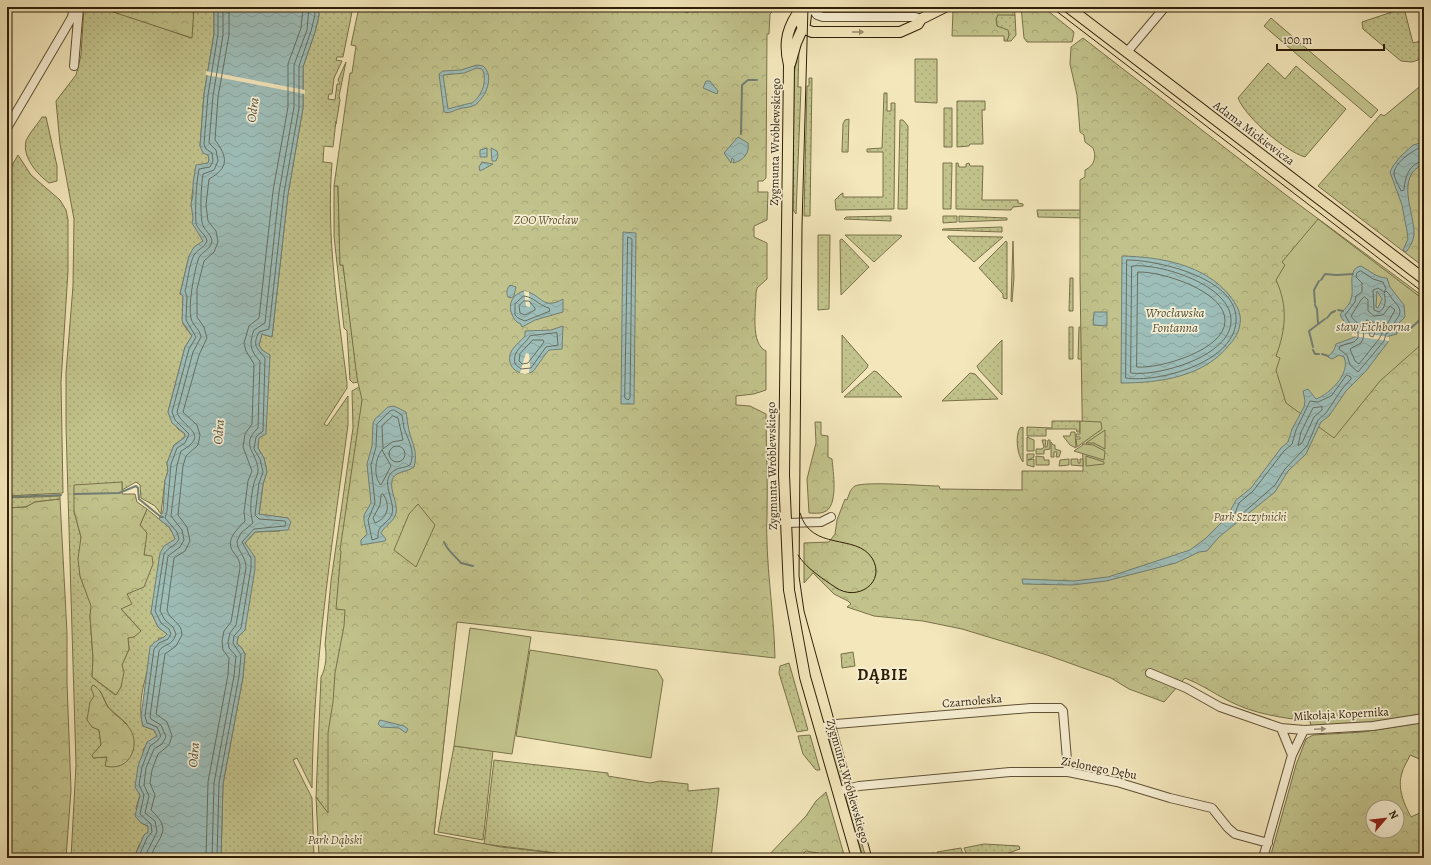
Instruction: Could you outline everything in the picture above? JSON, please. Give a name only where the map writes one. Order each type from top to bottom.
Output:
[{"type":"main road","name":"Zygmunta Wróblewskiego","points":[[789,65],[796,43],[803,28],[807,7]]},
{"type":"main road","points":[[799,11],[803,28],[819,32],[898,32],[918,24],[921,19],[945,7]]},
{"type":"main road","name":"Adama Mickiewicza","points":[[1068,7],[1424,279]]},
{"type":"main road","name":"Zygmunta Wróblewskiego","points":[[799,11],[790,27],[787,38],[789,65],[784,412],[787,567],[791,607],[805,677],[857,858]]},
{"type":"street","points":[[7,128],[64,31],[72,16],[74,7]]},
{"type":"street","points":[[74,66],[79,7]]},
{"type":"street","points":[[811,7],[817,15],[824,17],[915,17],[921,19]]},
{"type":"street","points":[[1127,52],[1165,7]]},
{"type":"street","points":[[786,523],[821,522],[831,517]]},
{"type":"street","name":"Mikołaja Kopernika","points":[[1150,673],[1186,688],[1220,707],[1281,728],[1304,730],[1373,726],[1424,718]]},
{"type":"street","name":"Czarnoleska","points":[[820,728],[836,724],[986,711],[1060,708],[1063,711],[1068,772]]},
{"type":"street","points":[[1281,728],[1292,755]]},
{"type":"street","points":[[1263,858],[1292,755],[1304,730]]},
{"type":"street","name":"Zielonego Dębu","points":[[838,790],[859,786],[1003,773],[1039,771],[1068,772],[1118,782],[1170,798],[1212,808],[1234,834],[1268,843]]},
{"type":"green space","points":[[84,7],[102,7],[191,38],[194,7],[214,7],[214,34],[204,94],[200,146],[208,154],[209,160],[208,163],[203,164],[194,185],[192,194],[195,220],[203,241],[189,256],[180,294],[183,295],[183,324],[192,336],[185,347],[168,412],[178,429],[185,434],[184,438],[174,445],[167,463],[168,471],[165,480],[161,514],[155,506],[141,498],[140,485],[136,482],[122,490],[122,482],[75,506],[74,511],[81,537],[80,576],[92,606],[90,616],[93,658],[92,677],[115,695],[121,687],[122,665],[129,649],[128,638],[141,631],[121,609],[144,555],[145,545],[140,525],[147,509],[170,528],[176,539],[171,542],[151,612],[158,627],[167,634],[163,638],[159,638],[142,693],[141,715],[143,726],[154,730],[157,736],[144,748],[143,753],[140,795],[136,808],[141,823],[148,826],[149,832],[139,845],[134,858],[71,858],[76,765],[66,427],[66,373],[73,286],[74,219],[60,144],[56,101],[76,75],[81,55]],"holes":[[[100,691],[108,707],[127,724],[108,759],[102,756],[94,758],[93,755],[101,745],[99,730],[92,727],[91,703]]]},
{"type":"green space","points":[[102,7],[194,7],[192,38],[104,9]]},
{"type":"green space","points":[[318,7],[353,7],[343,57],[337,57],[336,60],[342,61],[334,78],[332,94],[329,94],[328,99],[335,100],[337,84],[340,84],[338,80],[346,62],[339,96],[340,100],[333,147],[324,146],[323,162],[332,163],[332,246],[347,383],[347,388],[324,424],[327,426],[348,396],[348,425],[324,606],[313,742],[312,788],[297,758],[293,760],[312,798],[314,858],[221,858],[223,784],[243,677],[245,654],[241,647],[237,644],[238,637],[245,630],[245,543],[255,532],[280,531],[288,518],[259,515],[263,484],[267,472],[264,458],[258,448],[262,350],[259,345],[262,334],[272,337],[288,194],[303,108],[303,67],[315,32],[319,15]]},
{"type":"green space","name":"ZOO Wrocław","points":[[359,7],[777,7],[770,14],[769,34],[767,34],[766,178],[763,181],[758,181],[758,192],[768,192],[767,220],[754,226],[754,237],[767,243],[767,279],[757,288],[755,317],[758,341],[761,347],[766,351],[766,390],[754,394],[736,396],[736,405],[750,406],[766,414],[767,550],[775,658],[457,622],[434,834],[501,847],[597,858],[319,858],[316,797],[328,813],[328,733],[333,702],[335,673],[344,626],[345,610],[336,609],[340,550],[362,400],[357,378],[343,265],[340,265],[338,186],[334,186],[350,73],[352,73],[356,46],[351,45]]},
{"type":"green space","points":[[830,7],[918,7],[914,9]]},
{"type":"green space","points":[[960,7],[1014,7],[1015,15],[998,15],[996,19],[997,26],[1008,30],[1009,35],[1007,41],[1004,41],[1004,36],[952,36],[953,11]]},
{"type":"green space","points":[[1021,7],[1043,7],[1073,31],[1072,42],[1027,42],[1024,38]]},
{"type":"green space","points":[[1404,8],[1413,43],[1424,40],[1424,58],[1412,62],[1401,61],[1363,29],[1362,22]]},
{"type":"green space","points":[[998,14],[1015,15],[1016,35],[1011,41],[1007,41],[1009,35],[997,26],[996,19]]},
{"type":"green space","points":[[1271,18],[1378,110],[1371,118],[1264,26]]},
{"type":"green space","name":"Park Szczytnicki","points":[[1083,38],[1286,195],[1424,297],[1424,715],[1389,721],[1311,727],[1310,721],[1268,715],[1248,709],[1185,678],[1164,702],[1129,689],[1111,678],[1047,655],[962,629],[923,621],[874,616],[847,607],[851,604],[834,594],[813,573],[804,583],[804,543],[829,542],[835,534],[837,520],[845,499],[847,500],[851,490],[855,486],[882,484],[939,486],[940,489],[1022,490],[1022,471],[1083,471],[1080,180],[1085,177],[1085,170],[1093,164],[1095,155],[1093,148],[1085,142],[1084,135],[1080,132],[1077,95],[1070,64],[1071,47]]},
{"type":"green space","points":[[799,48],[798,87],[801,87],[796,214],[793,210],[794,73]]},
{"type":"green space","points":[[915,59],[937,59],[937,103],[915,102]]},
{"type":"green space","points":[[1268,63],[1285,79],[1296,66],[1346,109],[1305,157],[1287,148],[1267,133],[1249,115],[1238,98]]},
{"type":"green space","points":[[809,78],[812,78],[810,216],[804,216],[807,86],[809,86]]},
{"type":"green space","points":[[1424,83],[1424,267],[1318,186],[1381,114],[1384,116]]},
{"type":"green space","points":[[884,93],[887,93],[887,111],[891,111],[891,103],[895,103],[894,209],[836,210],[835,200],[843,193],[843,197],[883,197],[883,152],[867,152],[867,149],[882,148]]},
{"type":"green space","points":[[957,101],[985,101],[985,110],[982,110],[983,144],[970,144],[969,146],[957,147]]},
{"type":"green space","points":[[944,108],[952,108],[952,147],[944,147]]},
{"type":"green space","points":[[42,117],[46,117],[57,166],[57,181],[49,183],[35,170],[28,159],[25,147],[27,138]]},
{"type":"green space","points":[[849,119],[848,152],[842,152],[843,124],[845,120]]},
{"type":"green space","points":[[900,120],[903,120],[908,126],[907,209],[898,209]]},
{"type":"green space","points":[[18,155],[31,175],[60,200],[66,210],[68,220],[68,271],[61,382],[63,493],[7,496],[7,174]]},
{"type":"green space","points":[[943,163],[952,163],[951,209],[943,209]]},
{"type":"green space","points":[[956,163],[958,163],[959,167],[966,167],[966,164],[969,163],[970,166],[983,166],[982,200],[1018,200],[1018,203],[1023,204],[1023,206],[1013,207],[1011,210],[956,209]]},
{"type":"green space","points":[[334,186],[338,186],[340,265],[343,265],[358,382],[353,383],[350,380],[347,331],[344,328],[334,236]]},
{"type":"green space","points":[[1037,210],[1080,210],[1085,218],[1038,217]]},
{"type":"green space","points":[[891,216],[891,221],[844,219],[846,217]]},
{"type":"green space","points":[[943,216],[957,216],[957,222],[943,223]]},
{"type":"green space","points":[[959,216],[1007,218],[1007,220],[959,222]]},
{"type":"green space","points":[[1318,219],[1424,300],[1424,342],[1380,381],[1334,438],[1286,403],[1276,370],[1280,358],[1276,356],[1284,327],[1284,308],[1276,280],[1285,265],[1282,262]]},
{"type":"green space","points":[[1002,227],[1002,232],[942,230],[943,229]]},
{"type":"green space","points":[[818,235],[830,235],[829,309],[818,310]]},
{"type":"green space","points":[[845,235],[900,235],[902,236],[874,262]]},
{"type":"green space","points":[[948,236],[1003,237],[974,262],[948,238]]},
{"type":"green space","points":[[842,239],[869,267],[841,295],[840,240]]},
{"type":"green space","points":[[1006,241],[1007,299],[1003,298],[1003,294],[979,268]]},
{"type":"green space","points":[[1013,241],[1014,277],[1012,302],[1011,301]]},
{"type":"green space","points":[[1070,278],[1073,278],[1073,311],[1069,311]]},
{"type":"green space","points":[[1069,327],[1073,327],[1073,359],[1069,359]]},
{"type":"green space","points":[[1079,327],[1086,328],[1086,359],[1078,359]]},
{"type":"green space","points":[[842,335],[868,365],[867,368],[842,393]]},
{"type":"green space","points":[[1002,340],[1002,395],[977,366]]},
{"type":"green space","points":[[874,371],[877,372],[902,397],[844,397]]},
{"type":"green space","points":[[970,373],[975,374],[998,399],[942,401]]},
{"type":"green space","points":[[366,383],[454,647],[434,834],[328,814],[316,797],[321,677],[326,661],[325,645],[331,581],[353,428],[352,391]]},
{"type":"green space","points":[[1052,421],[1080,421],[1080,432],[1077,432],[1076,429],[1046,429],[1046,436],[1027,436],[1027,427],[1052,428]]},
{"type":"green space","points":[[1080,421],[1101,422],[1102,429],[1077,447],[1076,439],[1080,439],[1080,437],[1076,437],[1076,434],[1080,434]]},
{"type":"green space","points":[[815,422],[821,422],[821,435],[828,436],[828,457],[832,459],[834,488],[832,503],[829,509],[819,513],[809,513],[807,479],[816,443]]},
{"type":"green space","points":[[1023,427],[1023,462],[1019,455],[1017,440],[1018,431]]},
{"type":"green space","points":[[1105,430],[1105,449],[1094,443],[1086,443]]},
{"type":"green space","points":[[1071,432],[1075,432],[1076,448],[1070,445],[1063,436],[1070,436]]},
{"type":"green space","points":[[1027,437],[1034,440],[1034,451],[1027,451]]},
{"type":"green space","points":[[1042,440],[1046,440],[1045,447],[1047,447],[1048,440],[1050,440],[1050,449],[1044,450],[1044,454],[1036,454],[1036,449],[1042,449],[1044,447]]},
{"type":"green space","points":[[1051,442],[1055,445],[1055,449],[1061,451],[1059,457],[1056,457],[1057,452],[1054,452],[1054,457],[1051,457]]},
{"type":"green space","points":[[1084,444],[1093,445],[1105,451],[1104,460],[1074,451]]},
{"type":"green space","points":[[1027,454],[1034,454],[1034,457],[1028,460],[1034,459],[1034,467],[1027,465]]},
{"type":"green space","points":[[1036,456],[1044,457],[1044,460],[1049,460],[1049,465],[1036,465]]},
{"type":"green space","points":[[1086,456],[1104,462],[1104,464],[1086,466]]},
{"type":"green space","points":[[1069,459],[1069,465],[1059,466],[1060,460]]},
{"type":"green space","points":[[1071,459],[1078,459],[1078,463],[1080,463],[1080,459],[1083,459],[1083,466],[1071,465]]},
{"type":"green space","points":[[122,482],[122,494],[135,494],[137,502],[147,509],[140,525],[147,533],[144,555],[152,556],[153,564],[144,587],[127,594],[132,604],[121,609],[141,631],[134,637],[128,638],[129,649],[122,665],[124,672],[121,687],[116,695],[92,677],[93,658],[90,616],[91,606],[80,576],[78,559],[81,537],[74,511],[74,485]]},
{"type":"green space","points":[[60,496],[60,499],[35,502],[26,507],[7,508],[7,498]]},
{"type":"green space","points":[[60,499],[67,633],[67,683],[71,790],[66,858],[7,858],[7,508],[26,507],[35,502]]},
{"type":"green space","points":[[418,504],[435,525],[416,567],[394,550],[409,514]]},
{"type":"green space","points":[[470,628],[531,637],[512,754],[454,746]]},
{"type":"green space","points":[[530,650],[657,670],[663,680],[651,758],[516,736]]},
{"type":"green space","points":[[853,652],[855,666],[842,668],[841,654]]},
{"type":"green space","points":[[789,663],[808,730],[797,732],[779,673],[780,666]]},
{"type":"green space","points":[[93,685],[98,689],[110,709],[132,732],[134,742],[133,751],[128,760],[120,766],[105,766],[107,757],[93,758],[92,755],[101,745],[99,730],[92,727],[87,720],[90,702],[94,696],[91,688]]},
{"type":"green space","points":[[1424,722],[1424,761],[1410,755],[1403,771],[1400,784],[1403,799],[1365,799],[1365,839],[1405,839],[1405,803],[1411,817],[1424,811],[1424,858],[1270,858],[1296,765],[1306,739],[1313,735],[1363,732]]},
{"type":"green space","points":[[830,730],[845,783],[839,775],[834,761],[828,734]]},
{"type":"green space","points":[[810,735],[820,770],[816,770],[803,754],[798,736]]},
{"type":"green space","points":[[454,746],[493,751],[483,840],[438,832]]},
{"type":"green space","points":[[494,760],[608,773],[608,776],[650,783],[660,781],[688,784],[688,791],[719,788],[711,858],[597,858],[484,844]]},
{"type":"green space","points":[[826,792],[845,858],[806,851],[798,858],[766,858],[806,816],[816,801]]},
{"type":"green space","points":[[848,792],[855,820],[852,821],[846,798]]},
{"type":"green space","points":[[856,823],[866,858],[863,858],[853,824]]},
{"type":"green space","points":[[984,844],[1019,846],[1020,849],[994,858],[968,858],[964,848]]},
{"type":"green space","points":[[961,848],[964,858],[939,858],[937,852]]},
{"type":"green space","points":[[934,853],[936,858],[917,858],[916,856]]},
{"type":"water","name":"Odra","points":[[214,7],[318,7],[319,15],[315,32],[303,67],[303,108],[288,194],[272,337],[262,334],[259,345],[262,350],[270,355],[266,434],[259,438],[258,448],[264,458],[267,472],[263,484],[259,514],[288,518],[291,522],[288,530],[255,532],[245,543],[255,557],[255,569],[245,630],[238,637],[237,644],[241,647],[245,654],[243,677],[223,784],[221,858],[134,858],[144,835],[148,832],[148,826],[141,823],[135,816],[140,795],[135,787],[138,766],[147,742],[157,736],[154,730],[143,726],[141,717],[150,647],[167,634],[158,627],[151,612],[160,553],[164,546],[175,539],[170,528],[159,519],[163,511],[165,480],[168,471],[167,463],[174,445],[184,438],[185,434],[172,423],[168,412],[185,347],[192,336],[182,321],[183,296],[180,294],[189,256],[194,247],[203,241],[192,223],[193,218],[191,204],[196,165],[208,163],[209,160],[208,155],[203,153],[200,146],[204,94],[214,34]]},
{"type":"water","points":[[692,7],[687,13],[678,8]]},
{"type":"water","points":[[477,65],[483,66],[487,70],[489,81],[486,92],[483,97],[473,106],[450,112],[444,112],[439,74],[443,71],[461,70]],"holes":[[[477,68],[482,69],[484,73],[484,83],[483,88],[476,100],[472,103],[448,109],[443,75],[464,73]]]},
{"type":"water","points":[[706,81],[710,81],[718,91],[717,94],[703,88]]},
{"type":"water","points":[[738,137],[748,143],[748,150],[745,156],[737,162],[733,163],[734,160],[732,158],[731,163],[724,153]]},
{"type":"water","points":[[1424,142],[1424,164],[1415,170],[1410,177],[1408,186],[1408,196],[1414,235],[1413,240],[1406,252],[1403,250],[1408,239],[1402,205],[1390,172],[1401,156],[1413,145]]},
{"type":"water","points":[[487,148],[487,157],[480,157],[480,150]]},
{"type":"water","points":[[491,148],[497,151],[498,156],[496,161],[492,161]]},
{"type":"water","points":[[482,162],[493,164],[480,171],[479,167]]},
{"type":"water","points":[[623,232],[636,233],[634,404],[621,404]]},
{"type":"water","name":"Wrocławska Fontanna","points":[[1122,256],[1151,258],[1180,264],[1208,276],[1230,296],[1239,312],[1240,320],[1238,333],[1219,356],[1194,371],[1180,376],[1150,382],[1121,383]]},
{"type":"water","name":"staw Eichborna","points":[[1361,266],[1377,276],[1387,278],[1390,287],[1404,305],[1405,317],[1396,326],[1397,334],[1389,336],[1388,342],[1366,371],[1346,391],[1329,416],[1321,422],[1306,454],[1288,471],[1275,492],[1219,537],[1207,551],[1199,552],[1176,563],[1106,581],[1072,585],[1023,584],[1022,579],[1074,581],[1108,577],[1190,550],[1206,538],[1227,517],[1236,500],[1251,488],[1281,448],[1288,442],[1292,429],[1304,407],[1305,401],[1303,391],[1308,389],[1316,399],[1333,388],[1342,376],[1345,370],[1344,357],[1339,355],[1332,359],[1328,357],[1334,350],[1336,344],[1355,337],[1355,333],[1349,331],[1349,326],[1347,326],[1340,315],[1350,301],[1352,295],[1352,275],[1356,268]],"holes":[[[1377,291],[1382,299],[1378,308],[1376,307]]]},
{"type":"water","points":[[510,285],[516,287],[514,296],[511,298],[508,297],[507,294]]},
{"type":"water","points":[[524,291],[535,295],[546,303],[556,302],[563,299],[563,312],[535,320],[522,327],[520,323],[514,319],[510,305],[518,293]]},
{"type":"water","points":[[1094,312],[1107,312],[1107,326],[1093,325]]},
{"type":"water","points":[[563,326],[562,349],[549,350],[532,372],[519,372],[512,367],[510,364],[511,352],[525,336],[525,331],[551,330]]},
{"type":"water","points":[[394,406],[406,412],[409,431],[415,450],[414,467],[397,474],[393,478],[392,487],[396,503],[396,513],[381,533],[386,539],[385,541],[361,545],[361,540],[367,534],[364,515],[371,503],[367,464],[372,446],[373,423],[375,419],[388,407]]},
{"type":"water","points":[[380,720],[404,726],[408,729],[406,733],[399,728],[381,727],[378,724]]},
{"type":"pier","points":[[206,71],[305,90],[305,94],[206,75]]},
{"type":"pier","points":[[524,291],[529,292],[530,307],[526,306]]},
{"type":"pier","points":[[1352,333],[1389,337],[1389,341],[1352,336]]},
{"type":"pier","points":[[526,353],[529,354],[530,365],[529,373],[525,374],[520,373]]},
{"type":"waterway","points":[[741,134],[742,85],[748,80],[757,80]]},
{"type":"waterway","points":[[1321,280],[1325,274],[1336,275]]},
{"type":"waterway","points":[[1337,275],[1353,274]]},
{"type":"waterway","points":[[1315,303],[1314,290],[1319,281]]},
{"type":"waterway","points":[[1315,305],[1317,309],[1318,324]]},
{"type":"waterway","points":[[1338,310],[1343,311]]},
{"type":"waterway","points":[[1327,318],[1335,311]]},
{"type":"waterway","points":[[1397,332],[1411,328],[1424,316]]},
{"type":"waterway","points":[[1313,347],[1309,331],[1325,319]]},
{"type":"waterway","points":[[1313,350],[1315,354],[1319,354]]},
{"type":"waterway","points":[[1322,354],[1328,356]]},
{"type":"waterway","points":[[74,494],[119,493],[136,486],[138,488],[139,499],[163,517]]},
{"type":"waterway","points":[[7,497],[61,495]]},
{"type":"waterway","points":[[444,542],[461,563],[473,566]]},
{"type":"tram line","points":[[808,7],[802,226],[799,576],[804,611],[872,858]]},
{"type":"tram line","points":[[1051,7],[1424,293]]},
{"type":"tram line","points":[[798,555],[801,560],[815,573],[835,587],[844,591],[852,593],[867,588],[873,582],[876,575],[876,567],[872,558],[865,550],[856,546],[823,538],[814,533],[806,525],[800,513]]},
{"type":"district","name":"DĄBIE","points":[[883,674]]},
{"type":"park label","name":"Park Dąbski","points":[[335,840]]}]
